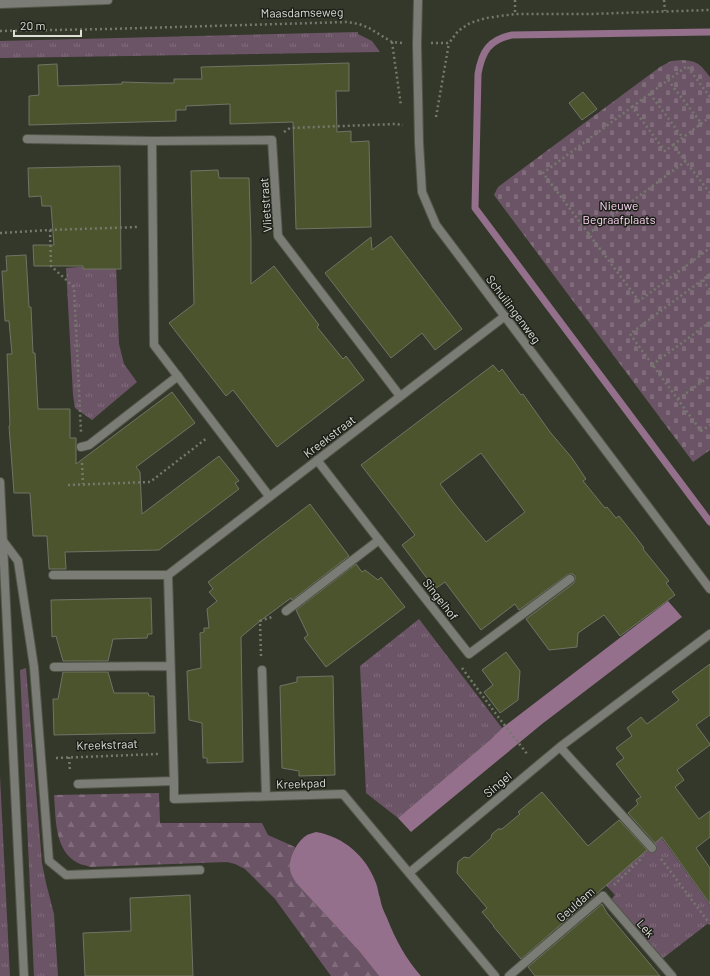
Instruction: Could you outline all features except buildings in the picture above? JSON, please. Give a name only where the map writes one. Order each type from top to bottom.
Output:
[{"type":"street","points":[[0,4],[108,0]]},
{"type":"street","name":"Schuilingenweg","points":[[418,0],[417,44],[419,143],[422,192],[436,225],[710,589]]},
{"type":"street","points":[[27,139],[152,141],[272,140]]},
{"type":"street","name":"Vlietstraat","points":[[272,140],[278,236],[400,396]]},
{"type":"street","points":[[152,141],[154,345],[269,496]]},
{"type":"street","name":"Kreekstraat","points":[[168,575],[505,316]]},
{"type":"street","points":[[81,447],[89,445],[178,376]]},
{"type":"street","name":"Singelhof","points":[[317,460],[469,654]]},
{"type":"street","points":[[0,482],[24,976]]},
{"type":"street","points":[[286,611],[379,540]]},
{"type":"street","points":[[3,541],[18,561],[34,667],[49,861],[66,875],[200,870]]},
{"type":"street","points":[[53,575],[168,575],[174,781],[78,784]]},
{"type":"street","points":[[469,654],[570,579]]},
{"type":"street","name":"Singel","points":[[409,873],[560,747],[710,634]]},
{"type":"street","points":[[54,667],[170,666]]},
{"type":"street","points":[[262,670],[266,796]]},
{"type":"street","points":[[560,747],[652,848]]},
{"type":"street","name":"Kreekpad","points":[[174,781],[174,798],[343,794],[409,873]]},
{"type":"street","points":[[409,873],[495,976]]},
{"type":"street","name":"Geuldam","points":[[509,976],[603,896]]},
{"type":"street","name":"Lek","points":[[603,896],[672,976]]},
{"type":"path","points":[[515,0],[515,14]]},
{"type":"path","points":[[664,0],[665,11]]},
{"type":"path","name":"Maasdamseweg","points":[[0,31],[347,22],[359,24],[369,28],[392,42],[417,44],[449,42],[458,31],[470,23],[486,18],[515,14],[590,14],[710,10]]},
{"type":"path","points":[[392,42],[402,110]]},
{"type":"path","points":[[710,96],[687,66],[543,173],[639,301],[710,248]]},
{"type":"path","points":[[668,80],[702,124]]},
{"type":"path","points":[[650,94],[683,138]]},
{"type":"path","points":[[632,107],[665,151],[710,118]]},
{"type":"path","points":[[272,140],[290,128],[395,124],[404,125],[403,118]]},
{"type":"path","points":[[673,145],[710,193]]},
{"type":"path","points":[[588,234],[686,161]]},
{"type":"path","points":[[0,233],[153,227]]},
{"type":"path","points":[[50,230],[52,266],[74,287],[84,484]]},
{"type":"path","points":[[710,274],[630,334],[701,431],[710,425]]},
{"type":"path","points":[[703,280],[710,290]]},
{"type":"path","points":[[652,365],[710,322]]},
{"type":"path","points":[[678,400],[710,376]]},
{"type":"path","points":[[68,484],[150,482],[218,429]]},
{"type":"path","points":[[262,670],[260,621],[286,611]]},
{"type":"path","points":[[469,654],[461,667],[523,749]]},
{"type":"path","name":"Kreekstraat","points":[[41,758],[173,754]]},
{"type":"path","points":[[652,848],[710,924]]},
{"type":"path","name":"Geuldam","points":[[603,896],[652,848]]},
{"type":"green space","points":[[358,32],[358,34],[372,41],[380,52],[0,58],[0,41]]},
{"type":"green space","name":"Nieuwe Begraafplaats","points":[[682,60],[695,62],[704,69],[710,77],[710,450],[693,462],[494,195],[498,187],[660,67],[671,61]]},
{"type":"green space","points":[[116,264],[119,344],[124,364],[137,382],[92,420],[75,408],[66,268]]},
{"type":"green space","points":[[419,619],[502,728],[398,818],[366,793],[360,666]]},
{"type":"green space","points":[[26,668],[42,863],[54,914],[58,976],[34,976],[20,670]]},
{"type":"green space","points":[[0,776],[10,976],[0,976]]},
{"type":"green space","points":[[159,793],[160,823],[262,823],[268,835],[295,847],[292,865],[296,883],[359,951],[379,976],[331,976],[275,899],[245,869],[235,864],[227,862],[90,867],[78,863],[70,858],[64,851],[60,842],[56,823],[54,795]]},
{"type":"green space","points":[[661,837],[710,905],[710,922],[662,959],[610,901],[615,895],[603,882]]},
{"type":"shaded area","points":[[668,601],[682,617],[542,724],[411,832],[398,818],[502,728]]},
{"type":"shaded area","points":[[316,832],[336,838],[345,843],[360,856],[366,864],[376,883],[383,908],[394,934],[406,956],[421,976],[379,976],[359,951],[296,883],[290,870],[292,854],[303,838]]},
{"type":"waterway","points":[[710,32],[512,35],[492,43],[484,53],[478,74],[475,208],[710,522]]}]
